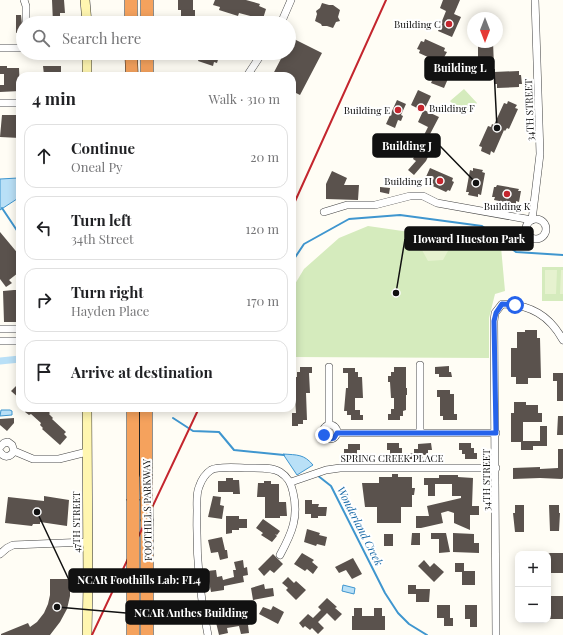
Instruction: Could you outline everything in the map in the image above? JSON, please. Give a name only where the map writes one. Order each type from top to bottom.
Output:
[{"type":"highway","points":[[131,0],[131,16]]},
{"type":"highway","points":[[147,0],[147,16]]},
{"type":"highway","points":[[131,60],[132,72]]},
{"type":"highway","points":[[147,60],[147,72]]},
{"type":"highway","name":"FOOTHILLS PARKWAY","points":[[133,412],[133,635]]},
{"type":"highway","name":"FOOTHILLS PARKWAY","points":[[146,412],[147,635]]},
{"type":"highway","points":[[148,604],[155,635]]},
{"type":"street","points":[[24,0],[26,6],[26,16]]},
{"type":"street","points":[[85,0],[86,16]]},
{"type":"street","points":[[284,16],[291,0]]},
{"type":"street","name":"34TH STREET","points":[[324,212],[347,205],[375,205],[410,196],[423,196],[437,203],[532,220],[540,154],[536,0]]},
{"type":"street","points":[[0,48],[16,48]]},
{"type":"street","points":[[87,60],[87,72]]},
{"type":"street","points":[[249,72],[257,60]]},
{"type":"street","points":[[0,103],[16,103]]},
{"type":"street","name":"34TH STREET","points":[[496,635],[496,433],[494,321],[496,313],[502,304],[528,308],[550,322],[558,331],[563,340]]},
{"type":"street","points":[[0,329],[16,329]]},
{"type":"street","points":[[0,341],[16,341]]},
{"type":"street","points":[[420,365],[420,432]]},
{"type":"street","points":[[329,367],[329,425]]},
{"type":"street","name":"47TH STREET","points":[[87,412],[87,635]]},
{"type":"street","points":[[329,425],[324,429],[323,433],[325,437],[332,439],[337,433]]},
{"type":"street","points":[[329,425],[336,428],[337,433]]},
{"type":"street","points":[[337,433],[496,433]]},
{"type":"street","points":[[0,447],[4,443],[8,442],[12,445],[14,451],[33,459],[59,459],[87,452]]},
{"type":"street","points":[[0,452],[6,457],[11,455],[14,451]]},
{"type":"street","points":[[208,635],[202,606],[196,544],[198,489],[204,478],[212,470],[241,468],[276,471],[291,482],[295,517],[290,537],[280,555]]},
{"type":"street","name":"SPRING CREEK PLACE","points":[[291,482],[326,470],[340,468],[496,468]]},
{"type":"street","points":[[0,554],[6,548],[13,545],[87,542]]},
{"type":"green space","points":[[464,89],[477,103],[463,115],[450,101]]},
{"type":"green space","points":[[368,226],[499,245],[501,247],[505,291],[495,294],[489,318],[489,358],[296,357],[296,282],[304,269],[339,238]]},
{"type":"green space","points":[[443,237],[449,249],[443,260],[428,261],[422,250],[429,238]]},
{"type":"green space","points":[[542,267],[563,267],[563,301],[542,301]]},
{"type":"green space","points":[[545,270],[557,270],[556,294],[545,294]]},
{"type":"green space","points":[[561,270],[563,270],[563,294],[560,294]]},
{"type":"water","points":[[16,178],[16,200],[0,210],[0,179]]},
{"type":"water","points":[[1,410],[10,410],[12,411],[12,415],[0,416]]},
{"type":"water","points":[[283,454],[303,457],[310,461],[313,465],[297,475]]},
{"type":"water","points":[[343,585],[355,588],[354,594],[342,591]]},
{"type":"building","points":[[52,0],[64,0],[65,13],[60,13],[60,16],[53,16]]},
{"type":"building","points":[[178,0],[193,0],[193,10],[195,10],[195,16],[181,16],[181,10],[178,10]]},
{"type":"building","points":[[215,0],[246,0],[260,4],[259,6],[266,9],[264,16],[250,16],[239,13],[238,16],[219,10],[220,7],[213,5]]},
{"type":"building","name":"Building C","points":[[443,0],[460,0],[454,14],[461,17],[452,37],[438,31],[446,11],[440,8]]},
{"type":"building","points":[[322,3],[333,5],[340,10],[338,17],[340,21],[336,22],[333,28],[322,26],[315,21],[317,14],[316,11],[320,8]]},
{"type":"building","points":[[425,39],[445,48],[444,51],[447,52],[441,63],[419,53],[420,50],[417,49],[421,41],[424,42]]},
{"type":"building","points":[[296,40],[322,53],[300,95],[296,93],[296,72],[274,72],[280,60],[296,60]]},
{"type":"building","points":[[478,48],[493,48],[494,66],[478,66]]},
{"type":"building","points":[[218,60],[217,63],[214,62],[213,66],[198,61]]},
{"type":"building","points":[[454,60],[470,67],[464,80],[450,74],[444,88],[431,83],[438,68],[449,73]]},
{"type":"building","points":[[0,66],[7,66],[7,68],[19,68],[19,72],[16,72],[16,91],[0,92],[0,85],[4,85],[4,74],[0,74]]},
{"type":"building","points":[[43,66],[61,66],[61,72],[44,72]]},
{"type":"building","points":[[519,71],[522,84],[519,84],[519,87],[497,88],[497,84],[494,84],[494,72]]},
{"type":"building","points":[[418,90],[431,96],[424,110],[439,117],[429,136],[433,138],[432,141],[435,142],[426,161],[414,175],[408,170],[416,161],[412,156],[421,136],[423,137],[428,127],[418,122],[423,111],[411,105]]},
{"type":"building","name":"Building E","points":[[397,100],[406,104],[401,115],[403,116],[401,121],[398,120],[395,128],[386,124]]},
{"type":"building","points":[[508,101],[517,105],[515,108],[518,109],[509,129],[507,128],[505,131],[504,130],[494,153],[491,151],[490,155],[481,151],[482,147],[479,146],[488,126],[491,127],[492,124],[494,125],[504,103],[507,104]]},
{"type":"building","points":[[2,115],[16,115],[16,138],[0,137]]},
{"type":"building","name":"Building H","points":[[430,168],[453,178],[452,181],[454,182],[450,191],[448,190],[446,192],[426,183],[427,180],[425,179]]},
{"type":"building","points":[[473,168],[483,170],[482,172],[485,173],[481,195],[478,194],[478,197],[468,195],[469,192],[466,192],[470,170],[473,171]]},
{"type":"building","points":[[332,171],[347,178],[344,185],[359,185],[358,200],[326,199],[326,184]]},
{"type":"building","name":"Building K","points":[[497,185],[519,189],[518,191],[521,191],[519,202],[516,201],[516,204],[494,200],[495,197],[492,197],[494,187]]},
{"type":"building","points":[[380,187],[390,188],[389,194],[380,192]]},
{"type":"building","points":[[0,232],[16,251],[16,275],[9,280],[12,283],[6,287],[0,279]]},
{"type":"building","points":[[16,290],[16,322],[4,322],[3,291]]},
{"type":"building","points":[[525,330],[537,330],[537,338],[540,338],[541,378],[528,378],[528,384],[516,384],[516,377],[511,377],[511,348],[517,348],[517,332],[525,332]]},
{"type":"building","points":[[449,366],[449,372],[451,372],[452,377],[439,377],[439,374],[435,374],[435,367]]},
{"type":"building","points":[[300,367],[312,367],[312,373],[309,373],[310,393],[306,393],[307,420],[303,420],[303,424],[298,424],[298,426],[292,426],[292,413],[296,413],[296,377],[297,372],[300,372]]},
{"type":"building","points":[[394,367],[406,367],[406,410],[403,411],[403,416],[400,416],[400,420],[388,420],[388,414],[391,414],[391,409],[394,409],[394,398],[391,398],[388,376],[391,376],[391,372],[394,372]]},
{"type":"building","points":[[343,368],[355,368],[355,372],[358,372],[358,377],[362,377],[363,398],[355,398],[355,410],[360,410],[360,415],[363,415],[363,420],[351,420],[351,415],[347,415],[347,411],[344,411],[346,388],[348,388],[348,373],[343,373]]},
{"type":"building","points":[[553,373],[563,373],[563,401],[557,401],[557,381],[553,381]]},
{"type":"building","points":[[16,386],[16,395],[11,391]]},
{"type":"building","points":[[437,390],[450,390],[450,394],[454,394],[454,414],[457,414],[457,420],[443,420],[443,416],[440,416],[440,397],[437,397]]},
{"type":"building","points":[[514,402],[526,402],[526,405],[538,405],[538,413],[542,413],[542,422],[523,422],[523,441],[540,441],[540,426],[547,426],[547,446],[533,446],[533,450],[521,450],[521,442],[511,442],[511,413],[514,413]]},
{"type":"building","points":[[25,412],[49,412],[53,418],[52,419],[66,432],[64,434],[67,437],[60,445],[42,429],[43,428],[40,425],[41,423],[31,414],[29,415]]},
{"type":"building","points":[[558,416],[563,416],[563,435],[557,435]]},
{"type":"building","points":[[14,418],[14,423],[7,431],[0,425],[0,419]]},
{"type":"building","points":[[387,443],[399,443],[399,448],[402,448],[402,453],[414,453],[414,449],[418,449],[418,444],[431,443],[432,450],[428,450],[428,455],[423,455],[423,459],[393,459],[393,454],[390,454],[390,450],[387,450]]},
{"type":"building","points":[[459,443],[471,443],[471,448],[474,448],[474,453],[477,453],[477,459],[465,459],[465,454],[462,454],[462,450],[459,450]]},
{"type":"building","points":[[348,444],[360,444],[360,450],[357,450],[357,454],[353,455],[354,459],[342,460],[342,454],[344,453],[344,449],[348,449]]},
{"type":"building","points":[[558,449],[563,449],[562,479],[513,479],[513,468],[558,468]]},
{"type":"building","points":[[392,474],[398,474],[398,477],[412,477],[412,488],[415,488],[414,495],[412,495],[412,507],[401,507],[401,523],[377,523],[377,507],[365,507],[362,483],[379,483],[379,477],[392,477]]},
{"type":"building","points":[[439,475],[458,475],[458,477],[473,478],[472,506],[479,506],[479,515],[470,515],[470,530],[454,523],[454,513],[448,511],[441,513],[443,523],[416,528],[416,516],[429,516],[427,506],[461,498],[461,496],[452,496],[452,484],[435,484],[435,496],[428,496],[428,485],[424,485],[424,478],[439,478]]},
{"type":"building","points":[[226,478],[239,480],[240,494],[233,494],[233,492],[218,492],[218,481],[226,481]]},
{"type":"building","points":[[264,481],[271,481],[271,484],[279,484],[279,502],[286,502],[287,516],[280,516],[280,518],[265,518],[265,497],[257,497],[258,483],[264,483]]},
{"type":"building","points":[[44,496],[69,500],[67,526],[40,522],[40,524],[33,524],[32,526],[5,523],[8,497],[44,501]]},
{"type":"building","points":[[213,496],[221,497],[220,505],[224,506],[222,519],[208,517]]},
{"type":"building","points":[[305,500],[312,500],[312,504],[319,504],[318,507],[327,507],[326,516],[311,518],[311,514],[305,514]]},
{"type":"building","points":[[515,505],[524,505],[524,532],[515,532],[513,513],[515,513]]},
{"type":"building","points":[[549,505],[559,505],[559,531],[550,531]]},
{"type":"building","points":[[226,516],[239,516],[239,519],[247,519],[247,528],[232,530],[232,533],[226,534]]},
{"type":"building","points":[[263,519],[280,531],[277,535],[275,534],[277,536],[272,542],[261,535],[263,533],[256,528]]},
{"type":"building","points":[[307,529],[327,537],[325,546],[317,544],[316,546],[304,542]]},
{"type":"building","points":[[412,533],[420,533],[420,545],[411,545]]},
{"type":"building","points":[[431,533],[446,533],[450,552],[439,553],[439,539],[431,539]]},
{"type":"building","points":[[453,533],[474,534],[474,543],[479,543],[479,553],[453,552]]},
{"type":"building","points":[[384,534],[393,534],[393,546],[384,546]]},
{"type":"building","points":[[222,537],[225,550],[227,550],[228,558],[220,560],[218,552],[211,553],[208,540]]},
{"type":"building","points":[[302,553],[314,560],[312,562],[318,567],[313,574],[307,569],[305,571],[294,564]]},
{"type":"building","points":[[551,553],[563,553],[563,573],[551,573]]},
{"type":"building","points":[[273,554],[283,564],[274,573],[270,570],[264,576],[258,569]]},
{"type":"building","points":[[353,558],[362,574],[352,579],[346,570],[339,573],[335,567]]},
{"type":"building","points":[[243,560],[244,568],[247,567],[248,575],[243,576],[244,582],[224,586],[224,590],[211,592],[207,571],[216,570],[217,577],[222,576],[223,580],[234,577],[233,570],[236,570],[234,562]]},
{"type":"building","points":[[424,560],[430,567],[434,563],[444,572],[434,582],[418,566]]},
{"type":"building","points":[[455,563],[464,563],[464,571],[475,571],[475,585],[462,585],[462,572],[455,572]]},
{"type":"building","points":[[288,577],[294,583],[296,581],[306,590],[296,600],[286,590],[288,588],[282,583]]},
{"type":"building","points":[[50,579],[70,579],[70,596],[67,609],[60,622],[50,635],[1,635],[28,623],[30,627],[37,622],[44,613],[48,604],[50,595]]},
{"type":"building","points":[[264,584],[265,589],[273,588],[274,596],[253,600],[251,588]]},
{"type":"building","points":[[408,585],[416,585],[416,589],[430,589],[429,602],[416,602],[416,594],[408,594]]},
{"type":"building","points":[[551,596],[563,596],[563,619],[551,619]]},
{"type":"building","points":[[327,598],[342,614],[335,621],[327,613],[318,622],[324,628],[318,634],[312,628],[310,630],[305,626],[303,628],[299,623],[308,614],[313,618],[321,610],[318,607]]},
{"type":"building","points":[[437,605],[450,605],[450,618],[453,618],[453,626],[444,626],[444,618],[437,618]]},
{"type":"building","points":[[465,605],[477,605],[477,627],[470,627],[470,619],[465,619]]},
{"type":"building","points":[[273,606],[284,612],[278,624],[259,614],[263,607],[271,610]]},
{"type":"building","points":[[354,608],[362,608],[362,616],[374,616],[374,608],[382,608],[382,616],[385,616],[385,630],[352,630],[352,616],[354,616]]},
{"type":"building","points":[[227,611],[228,615],[248,612],[250,624],[248,625],[249,633],[241,634],[239,626],[227,628],[228,633],[219,635],[214,614]]},
{"type":"waterway","name":"Wonderland Creek","points":[[2,208],[16,229]]},
{"type":"waterway","points":[[296,256],[304,244],[349,219],[400,215],[482,226],[516,252],[563,255]]},
{"type":"waterway","points":[[0,361],[16,359]]},
{"type":"waterway","name":"Wonderland Creek","points":[[173,418],[193,431],[219,432],[234,450],[284,455]]},
{"type":"waterway","name":"Wonderland Creek","points":[[317,475],[331,486],[385,593],[398,613],[409,624],[427,635]]},
{"type":"railway","points":[[296,199],[386,0]]},
{"type":"railway","points":[[92,635],[197,412]]},
{"type":"place","name":"Building C","points":[[449,24]]},
{"type":"place","name":"Building F","points":[[421,108]]},
{"type":"place","name":"Building E","points":[[398,110]]},
{"type":"place","name":"Building L","points":[[497,128]]},
{"type":"place","name":"Building H","points":[[440,181]]},
{"type":"place","name":"Building J","points":[[476,183]]},
{"type":"place","name":"Building K","points":[[507,194]]},
{"type":"place","name":"Howard Hueston Park","points":[[396,293]]},
{"type":"place","name":"NCAR Foothills Lab: FL4","points":[[37,512]]},
{"type":"place","name":"NCAR Anthes Building","points":[[57,607]]},
{"type":"route","points":[[324,435],[329,439],[332,439],[337,433],[496,433],[494,321],[498,308],[502,304],[515,305]]}]
